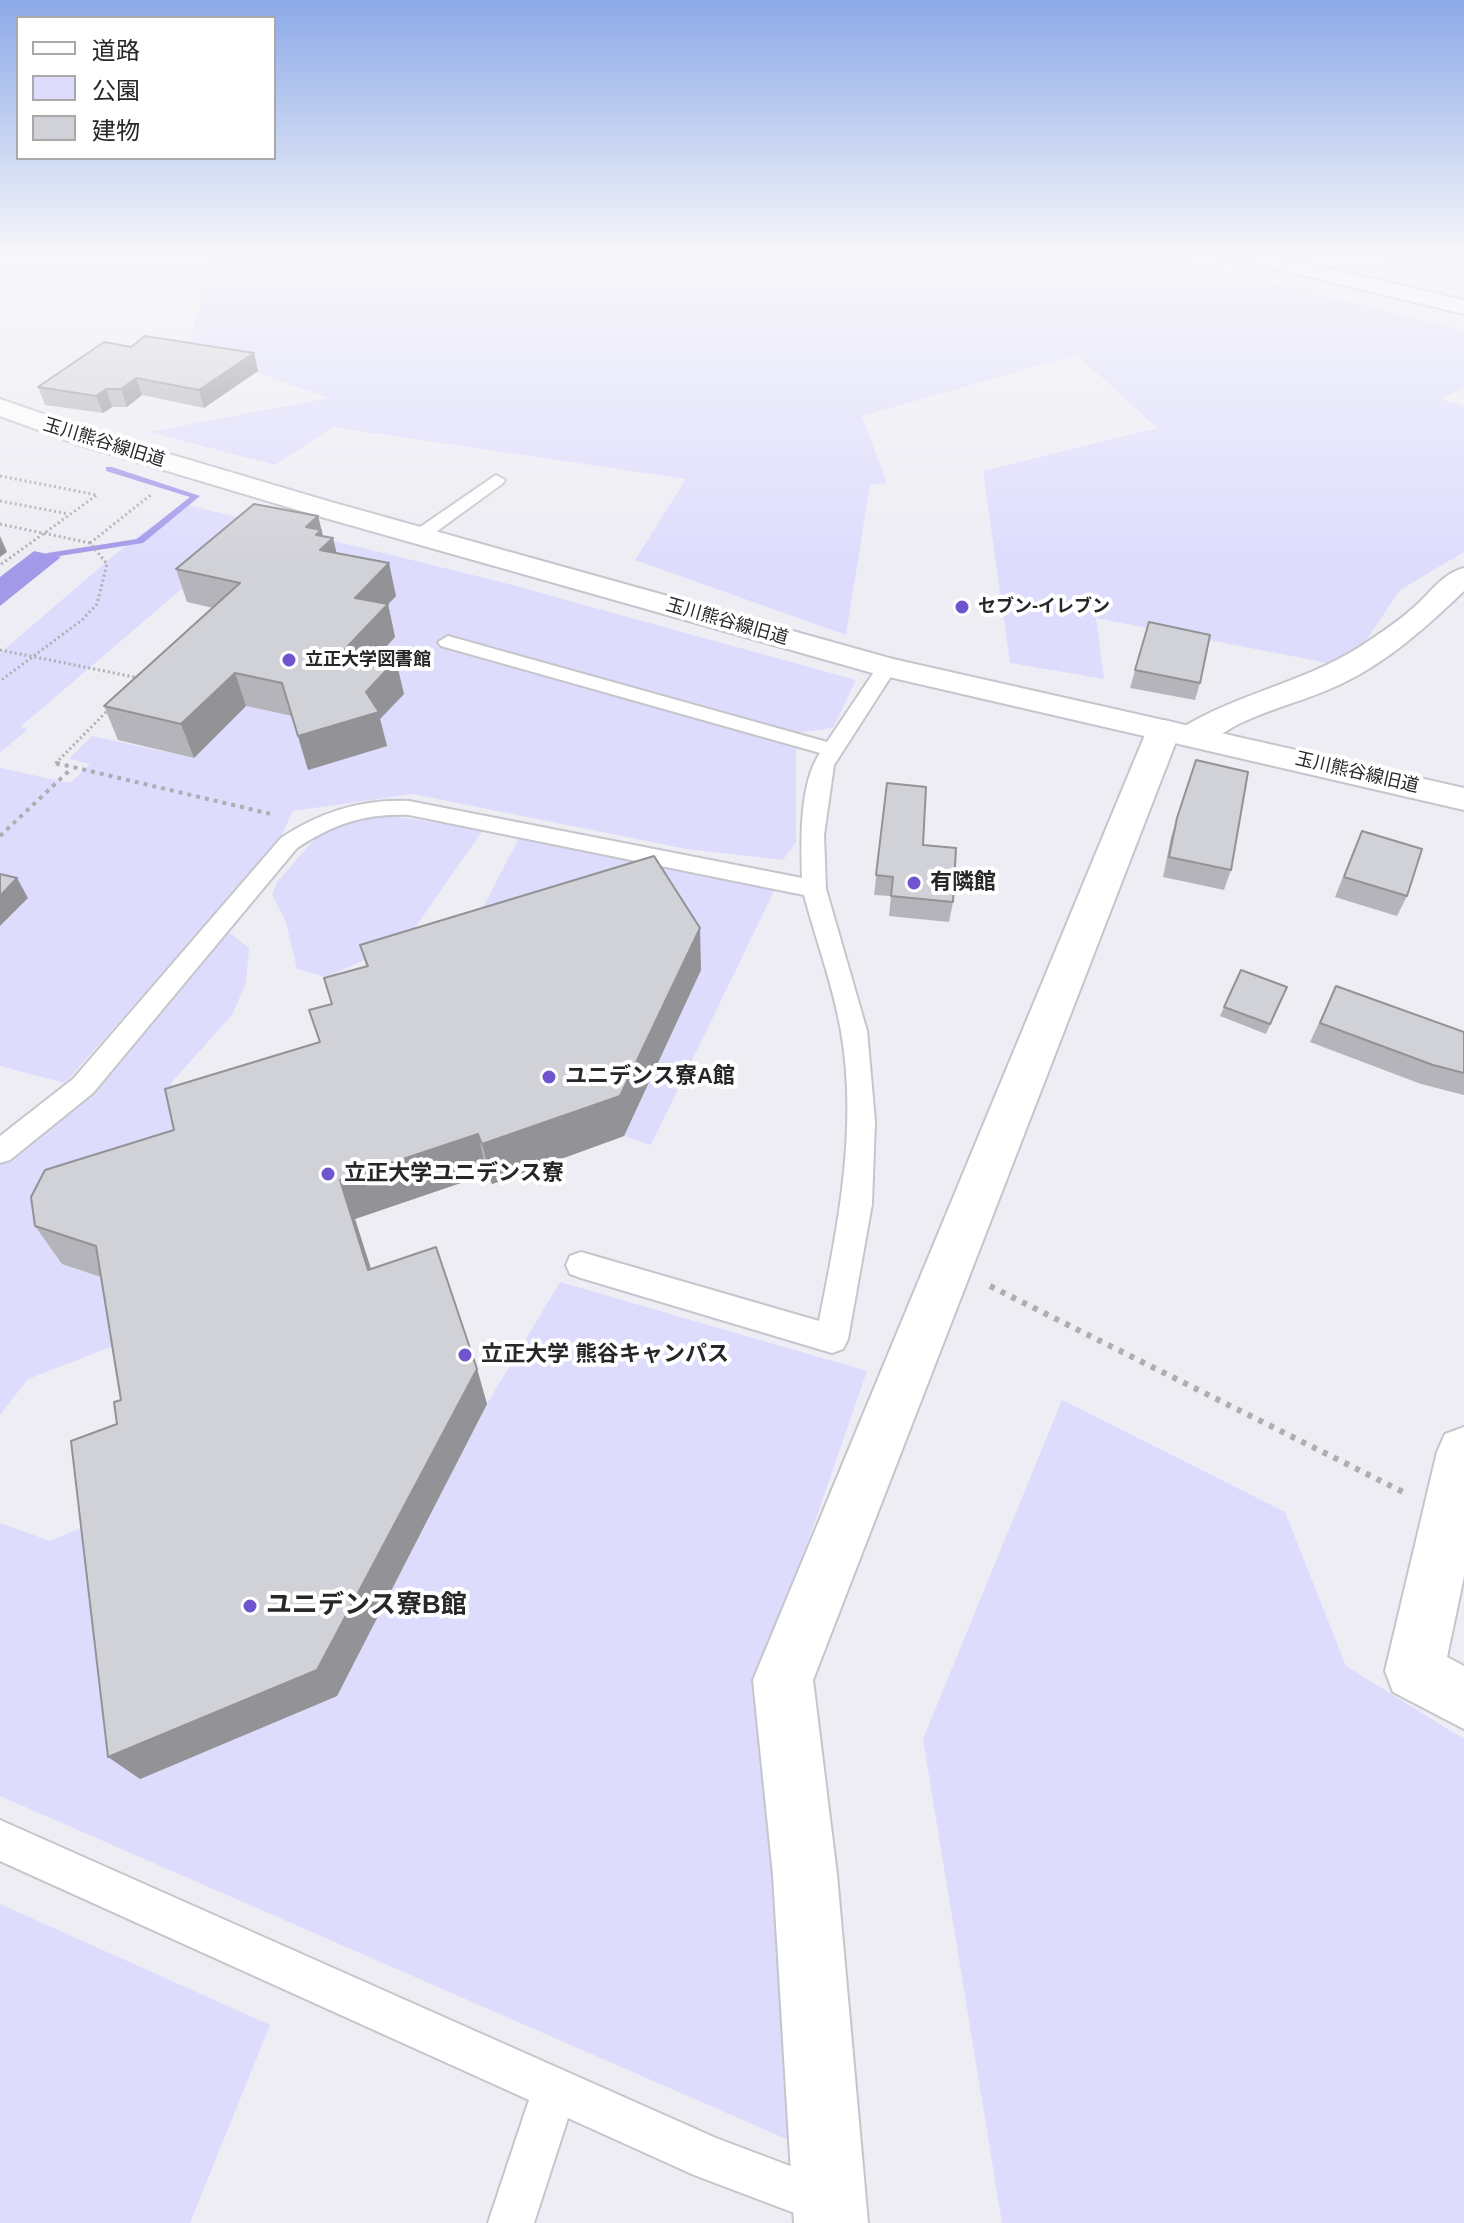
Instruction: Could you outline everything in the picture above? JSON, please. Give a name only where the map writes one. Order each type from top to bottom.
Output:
[{"type":"street","name":"玉川熊谷線旧道","points":[[0,407],[86,438],[419,536],[887,667],[1464,799]]},
{"type":"street","points":[[831,2213],[805,1875],[783,1680],[949,1266],[1178,733],[1297,691],[1348,667],[1425,614],[1453,584],[1464,577]]},
{"type":"street","points":[[1464,1452],[1414,1671],[1464,1699]]},
{"type":"lane","points":[[419,536],[496,480]]},
{"type":"lane","points":[[448,642],[833,750]]},
{"type":"lane","points":[[581,1265],[832,1339],[857,1204],[861,1121],[854,1031],[814,889],[812,835],[823,765],[887,667]]},
{"type":"lane","points":[[0,1152],[83,1086],[289,843],[315,824],[353,811],[383,806],[409,808],[814,889]]},
{"type":"lane","points":[[0,1840],[831,2213]]},
{"type":"lane","points":[[511,2223],[555,2089]]},
{"type":"path","points":[[0,476],[97,495],[0,565]]},
{"type":"path","points":[[90,543],[161,487]]},
{"type":"path","points":[[0,501],[70,514]]},
{"type":"path","points":[[0,524],[90,543],[107,564],[97,604],[82,620],[0,681]]},
{"type":"path","points":[[0,650],[140,678],[130,689]]},
{"type":"path","points":[[119,699],[55,764],[315,824]]},
{"type":"path","points":[[0,836],[73,767]]},
{"type":"path","points":[[949,1266],[1448,1514]]},
{"type":"green space","points":[[208,355],[1464,355],[1464,387],[1441,399],[1464,406],[1464,552],[1400,590],[1348,667],[1096,618],[1104,679],[1010,663],[983,471],[1157,428],[1077,355],[862,416],[887,483],[870,484],[846,635],[635,560],[686,479],[333,427],[275,465],[149,432],[328,398]]},
{"type":"green space","points":[[184,504],[501,582],[856,680],[833,728],[758,738],[796,748],[796,842],[783,860],[686,849],[413,794],[293,811],[278,842],[65,1083],[0,1066],[0,768],[70,783],[90,764],[69,759],[92,736],[194,758],[246,706],[292,716],[386,746],[190,582],[20,727],[28,729],[0,753],[0,653],[126,545]]},
{"type":"green space","points":[[373,813],[483,830],[405,942],[326,977],[297,969],[286,922],[272,895],[278,881],[323,829]]},
{"type":"green space","points":[[520,836],[777,885],[651,1145],[624,1136],[701,970],[455,961]]},
{"type":"green space","points":[[227,931],[249,948],[246,983],[232,1015],[171,1083],[185,1129],[119,1269],[131,1339],[28,1379],[0,1415],[0,1164],[15,1147],[73,1110]]},
{"type":"green space","points":[[560,1282],[867,1371],[771,1648],[816,2152],[0,1796],[0,1523],[50,1541],[106,1517],[337,1696],[487,1404]]},
{"type":"green space","points":[[1062,1400],[1285,1512],[1346,1666],[1464,1739],[1464,2223],[1002,2223],[923,1739]]},
{"type":"green space","points":[[0,1904],[270,2025],[190,2223],[0,2223]]},
{"type":"shaded area","points":[[34,551],[61,557],[0,606],[0,577]]},
{"type":"building","points":[[85,355],[251,355],[199,390],[136,378],[121,389],[106,389],[96,396],[38,387]]},
{"type":"building","name":"立正大学図書館","points":[[254,504],[318,516],[306,527],[321,530],[316,535],[333,538],[320,550],[389,563],[355,598],[388,604],[345,649],[396,660],[366,692],[379,712],[298,736],[282,683],[235,673],[181,724],[104,706],[240,583],[176,569]]},
{"type":"building","points":[[1149,622],[1210,635],[1200,683],[1135,670]]},
{"type":"building","points":[[1196,760],[1248,772],[1231,870],[1169,857],[1177,818]]},
{"type":"building","points":[[887,783],[926,787],[923,845],[956,848],[953,902],[891,896],[893,877],[876,875]]},
{"type":"building","points":[[1362,831],[1422,849],[1407,896],[1344,877]]},
{"type":"building","points":[[654,856],[700,928],[620,1096],[482,1144],[478,1134],[340,1180],[368,1270],[436,1247],[477,1369],[317,1670],[108,1757],[71,1441],[117,1424],[114,1402],[121,1400],[96,1246],[35,1226],[31,1197],[45,1170],[174,1130],[165,1089],[320,1042],[309,1010],[332,1004],[324,978],[368,966],[360,945]]},
{"type":"building","points":[[0,874],[17,878],[0,896]]},
{"type":"building","points":[[1241,970],[1287,987],[1270,1024],[1224,1007]]},
{"type":"building","points":[[1336,986],[1464,1032],[1464,1073],[1433,1065],[1320,1023]]},
{"type":"waterway","points":[[38,564],[50,555],[140,541],[196,496],[109,469]]},
{"type":"place","name":"セブン-イレブン","points":[[962,607]]},
{"type":"place","name":"立正大学図書館","points":[[289,660]]},
{"type":"place","name":"有隣館","points":[[914,883]]},
{"type":"place","name":"ユニデンス寮A館","points":[[549,1077]]},
{"type":"place","name":"立正大学ユニデンス寮","points":[[328,1174]]},
{"type":"place","name":"立正大学 熊谷キャンパス","points":[[465,1355]]},
{"type":"place","name":"ユニデンス寮B館","points":[[250,1606]]}]
